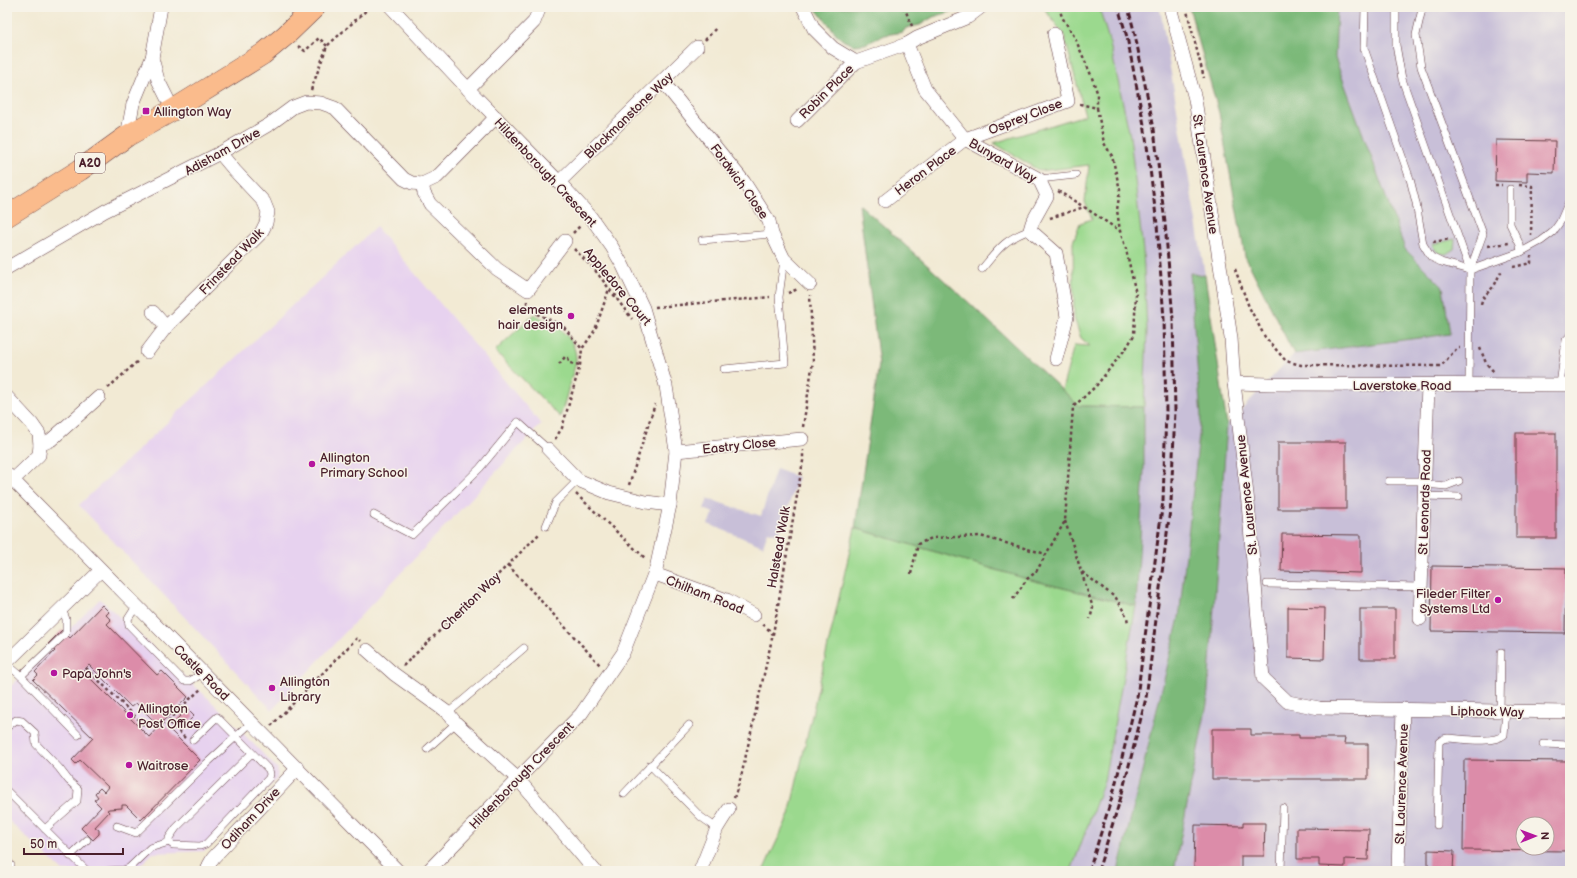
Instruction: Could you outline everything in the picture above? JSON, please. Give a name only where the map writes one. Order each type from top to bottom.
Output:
[{"type":"main road","name":"A20","points":[[7,216],[80,170],[127,136],[173,110],[263,54],[286,36],[315,7]]},
{"type":"street","points":[[127,136],[133,104],[152,58],[160,7]]},
{"type":"street","name":"Hildenborough Crescent","points":[[391,7],[468,89],[559,182],[590,216],[612,247],[643,308],[664,379],[676,452],[670,505],[655,572],[623,653],[581,714],[428,871]]},
{"type":"street","points":[[468,89],[534,22],[540,7]]},
{"type":"street","points":[[803,7],[814,29],[833,48],[856,62],[912,41],[968,17],[981,7]]},
{"type":"street","name":"St. Laurence Avenue","points":[[1170,7],[1195,99],[1231,338],[1234,383],[1248,503],[1263,678],[1288,702],[1318,708],[1403,710],[1398,871]]},
{"type":"street","name":"Osprey Close","points":[[965,139],[1068,101],[1054,34]]},
{"type":"street","name":"Bunyard Way","points":[[912,41],[925,89],[965,139],[1039,179],[1047,196],[1031,226]]},
{"type":"street","name":"Blackmanstone Way","points":[[559,182],[698,47]]},
{"type":"street","points":[[152,58],[158,80],[173,110]]},
{"type":"street","name":"Robin Place","points":[[797,121],[856,62]]},
{"type":"street","name":"Fordwich Close","points":[[662,82],[744,182],[769,221],[772,234],[784,259],[810,284]]},
{"type":"street","points":[[306,102],[321,103],[335,108],[404,178],[412,183],[422,184],[437,177],[496,117]]},
{"type":"street","name":"Adisham Drive","points":[[7,268],[105,211],[220,153],[270,124],[293,107],[306,102]]},
{"type":"street","name":"Heron Place","points":[[885,201],[965,139]]},
{"type":"street","name":"Frinstead Walk","points":[[147,352],[166,327],[261,233],[266,223],[268,212],[264,202],[220,153]]},
{"type":"street","points":[[422,184],[424,193],[430,204],[497,269],[528,290],[565,241]]},
{"type":"street","points":[[1031,226],[1056,253],[1067,317],[1056,359]]},
{"type":"street","points":[[153,312],[166,327]]},
{"type":"street","name":"Laverstoke Road","points":[[1234,383],[1565,385]]},
{"type":"street","name":"St Leonards Road","points":[[1420,619],[1428,385]]},
{"type":"street","points":[[7,397],[32,424],[38,434],[40,445],[39,455],[10,477]]},
{"type":"street","points":[[40,445],[51,440],[99,397]]},
{"type":"street","name":"Eastry Close","points":[[676,452],[802,439]]},
{"type":"street","points":[[548,449],[574,484],[646,502],[670,505]]},
{"type":"street","name":"Castle Road","points":[[10,477],[264,733],[398,871]]},
{"type":"street","points":[[7,663],[101,570]]},
{"type":"street","name":"Chilham Road","points":[[655,572],[727,600],[754,615]]},
{"type":"street","points":[[367,650],[394,674],[452,718],[518,779],[595,871]]},
{"type":"street","name":"Liphook Way","points":[[1403,710],[1570,712]]},
{"type":"street","name":"Odiham Drive","points":[[207,871],[208,864],[213,858],[298,768]]},
{"type":"street","points":[[700,871],[717,828],[730,809]]},
{"type":"lane","points":[[1364,7],[1364,48],[1410,179],[1424,248],[1434,259],[1470,270],[1531,248],[1553,232],[1560,222],[1570,199]]},
{"type":"lane","points":[[1396,7],[1396,45],[1402,79],[1470,270]]},
{"type":"lane","points":[[1422,8],[1416,35],[1421,67],[1483,234],[1470,270],[1469,385]]},
{"type":"lane","points":[[1039,179],[1076,175]]},
{"type":"lane","points":[[1510,188],[1510,224],[1520,245],[1521,252]]},
{"type":"lane","points":[[982,269],[1001,245],[1031,226]]},
{"type":"lane","points":[[702,240],[772,234]]},
{"type":"lane","points":[[724,369],[785,363],[779,297],[784,259]]},
{"type":"lane","points":[[1565,385],[1566,340],[1570,336]]},
{"type":"lane","points":[[374,515],[412,535],[480,468],[518,422],[548,449]]},
{"type":"lane","points":[[1389,481],[1425,487],[1459,497]]},
{"type":"lane","points":[[1425,487],[1446,486],[1459,481]]},
{"type":"lane","points":[[546,526],[556,502],[574,484]]},
{"type":"lane","points":[[1267,584],[1421,587]]},
{"type":"lane","points":[[137,605],[128,619],[129,625],[184,681],[190,682],[203,673]]},
{"type":"lane","points":[[22,676],[66,633],[66,619],[62,609]]},
{"type":"lane","points":[[427,749],[452,718],[524,648]]},
{"type":"lane","points":[[1437,825],[1439,742],[1448,738],[1492,740],[1500,738],[1504,735],[1501,652]]},
{"type":"lane","points":[[7,663],[22,676],[78,735]]},
{"type":"lane","points":[[170,842],[173,845],[183,846],[200,846],[206,844],[269,778],[270,774],[269,770],[217,717],[191,742]]},
{"type":"lane","points":[[7,727],[16,720],[22,721],[34,733],[36,744],[59,768],[68,781],[78,789],[77,801],[45,829]]},
{"type":"lane","points":[[117,826],[136,833],[206,764],[252,722]]},
{"type":"lane","points":[[624,794],[689,725]]},
{"type":"lane","points":[[1543,744],[1570,744]]},
{"type":"lane","points":[[170,842],[169,838],[176,828],[252,753]]},
{"type":"lane","points":[[650,765],[701,817],[717,828]]},
{"type":"lane","points":[[7,791],[70,856],[87,871]]},
{"type":"lane","points":[[1281,871],[1283,808]]},
{"type":"lane","points":[[70,856],[87,840]]},
{"type":"lane","points":[[106,871],[123,870],[129,868],[150,848],[170,842]]},
{"type":"path","points":[[306,102],[327,46],[370,7]]},
{"type":"path","points":[[904,7],[912,41]]},
{"type":"path","points":[[1059,7],[1062,17],[1074,36],[1097,92],[1097,108],[1104,143],[1112,156],[1120,190],[1117,210],[1120,231],[1126,249],[1136,294],[1134,335],[1127,347],[1096,386],[1073,407],[1065,521],[1093,608],[1090,618]]},
{"type":"path","points":[[1186,7],[1206,84]]},
{"type":"path","points":[[698,47],[717,27]]},
{"type":"path","points":[[286,36],[305,51],[319,38],[327,46]]},
{"type":"path","points":[[1068,101],[1097,108]]},
{"type":"path","points":[[1039,179],[1120,231]]},
{"type":"path","points":[[1495,185],[1503,185]]},
{"type":"path","points":[[1481,306],[1484,295],[1493,286],[1500,272],[1509,267],[1531,263],[1532,186],[1518,185]]},
{"type":"path","points":[[1031,226],[1084,207]]},
{"type":"path","points":[[565,241],[590,216]]},
{"type":"path","name":"Appledore Court","points":[[565,241],[595,270],[634,321]]},
{"type":"path","points":[[1234,266],[1252,313],[1265,337],[1286,361],[1301,365],[1441,366],[1457,348],[1480,348]]},
{"type":"path","points":[[643,308],[779,297],[810,284]]},
{"type":"path","name":"Halstead Walk","points":[[730,809],[741,777],[773,634],[803,461],[802,439],[812,361],[810,284]]},
{"type":"path","points":[[548,449],[562,428],[580,365],[582,349],[595,330],[609,289]]},
{"type":"path","points":[[528,290],[527,307],[535,313],[563,326],[582,349]]},
{"type":"path","points":[[1480,341],[1480,348],[1486,363],[1498,374]]},
{"type":"path","points":[[99,397],[147,352]]},
{"type":"path","points":[[559,364],[565,357],[568,358],[570,363],[580,365]]},
{"type":"path","points":[[625,497],[664,379]]},
{"type":"path","points":[[574,484],[655,572]]},
{"type":"path","points":[[1013,598],[1027,579],[1036,572],[1065,521]]},
{"type":"path","name":"Cheriton Way","points":[[394,674],[508,565],[546,526]]},
{"type":"path","points":[[911,574],[918,544],[932,538],[980,536],[1046,554]]},
{"type":"path","points":[[508,565],[608,675]]},
{"type":"path","points":[[1082,572],[1116,598],[1127,617],[1128,624]]},
{"type":"path","points":[[264,733],[357,638],[367,650]]},
{"type":"path","points":[[86,668],[146,727]]},
{"type":"path","points":[[191,742],[168,722],[179,709],[202,688]]},
{"type":"shaded area","points":[[1099,7],[1159,7],[1161,14],[1205,275],[1190,274],[1201,417],[1179,618],[1118,871],[1071,871],[1104,781],[1137,601],[1147,330],[1143,251],[1130,136],[1110,44]]},
{"type":"shaded area","points":[[1241,7],[1570,7],[1570,871],[1174,871],[1207,704],[1227,425],[1294,354]]},
{"type":"shaded area","name":"Allington Primary School","points":[[376,227],[541,424],[272,710],[79,505]]},
{"type":"shaded area","points":[[776,469],[798,477],[779,534],[768,531],[763,546],[708,524],[714,513],[704,509],[708,499],[761,516]]},
{"type":"shaded area","points":[[100,599],[210,700],[278,769],[277,779],[204,851],[153,853],[134,871],[63,871],[7,819],[7,690]]},
{"type":"green space","points":[[814,7],[960,7],[950,12],[933,17],[920,25],[906,28],[903,32],[885,35],[865,44],[854,45],[839,37]]},
{"type":"green space","points":[[1043,7],[1099,7],[1110,44],[1130,136],[1143,251],[1147,330],[1144,407],[1079,406],[1062,390],[1074,345],[1090,346],[1081,338],[1074,318],[1073,242],[1080,223],[1092,219],[1085,202],[1089,165],[1040,171],[994,143],[1085,115],[1064,35]]},
{"type":"green space","points":[[1189,7],[1337,7],[1335,58],[1405,249],[1443,287],[1450,334],[1294,354],[1245,256],[1219,113]]},
{"type":"green space","points":[[859,204],[964,298],[1079,406],[1144,407],[1144,470],[1136,606],[1027,579],[855,528],[879,364]]},
{"type":"green space","points":[[1455,239],[1454,249],[1446,254],[1438,253],[1432,245],[1433,244]]},
{"type":"green space","points":[[1190,273],[1205,275],[1227,425],[1207,704],[1174,871],[1118,871],[1179,618],[1201,417]]},
{"type":"green space","points":[[534,314],[556,326],[573,344],[576,361],[560,417],[495,351]]},
{"type":"green space","points":[[855,528],[1027,579],[1136,606],[1104,781],[1071,871],[763,871],[789,815]]},
{"type":"building","points":[[1496,140],[1555,141],[1554,173],[1527,172],[1527,182],[1495,181]]},
{"type":"building","points":[[1516,433],[1556,433],[1556,538],[1516,538]]},
{"type":"building","points":[[1278,442],[1346,442],[1346,509],[1278,509]]},
{"type":"building","points":[[1282,534],[1361,535],[1361,573],[1281,571]]},
{"type":"building","name":"Fileder Filter Systems Ltd","points":[[1432,566],[1566,568],[1565,633],[1431,631]]},
{"type":"building","points":[[102,605],[109,612],[106,615],[111,620],[107,624],[157,675],[162,671],[188,697],[162,722],[200,760],[141,820],[126,805],[122,805],[122,808],[107,810],[109,812],[95,827],[99,830],[99,834],[93,840],[81,828],[101,807],[94,800],[98,797],[95,793],[100,788],[104,792],[108,787],[80,760],[76,764],[72,760],[93,738],[33,680],[38,675],[35,672],[55,651],[48,644],[62,630],[70,638]],"holes":[[[89,665],[131,707],[136,703],[159,726],[149,737],[83,671]]]},
{"type":"building","points":[[1288,607],[1325,608],[1324,659],[1288,658]]},
{"type":"building","points":[[1360,609],[1395,609],[1395,659],[1360,659]]},
{"type":"building","points":[[187,709],[194,716],[183,727],[176,720]]},
{"type":"building","points":[[1212,729],[1251,729],[1251,735],[1299,735],[1299,738],[1345,738],[1344,744],[1368,744],[1368,779],[1212,779]]},
{"type":"building","points":[[1464,760],[1570,761],[1570,851],[1555,851],[1555,816],[1515,816],[1515,850],[1463,850]]},
{"type":"building","points":[[1243,823],[1265,823],[1264,856],[1241,856],[1241,870],[1194,868],[1195,825],[1243,826]]},
{"type":"building","points":[[1297,828],[1369,829],[1368,860],[1345,859],[1345,867],[1319,866],[1319,859],[1297,859]]},
{"type":"building","points":[[1428,850],[1454,851],[1453,871],[1428,871]]},
{"type":"railway","points":[[1089,871],[1113,794],[1137,697],[1163,501],[1166,411],[1164,319],[1157,224],[1145,130],[1127,37],[1118,7]]},
{"type":"railway","points":[[1098,871],[1121,797],[1146,698],[1171,502],[1175,411],[1173,319],[1165,223],[1154,129],[1128,7]]},
{"type":"place","name":"Allington Way","points":[[146,111]]},
{"type":"place","name":"elements hair design","points":[[571,316]]},
{"type":"place","name":"Allington Primary School","points":[[312,464]]},
{"type":"place","name":"Fileder Filter Systems Ltd","points":[[1498,600]]},
{"type":"place","name":"Papa John's","points":[[54,673]]},
{"type":"place","name":"Allington Library","points":[[272,688]]},
{"type":"place","name":"Allington Post Office","points":[[130,715]]},
{"type":"place","name":"Waitrose","points":[[129,765]]}]
